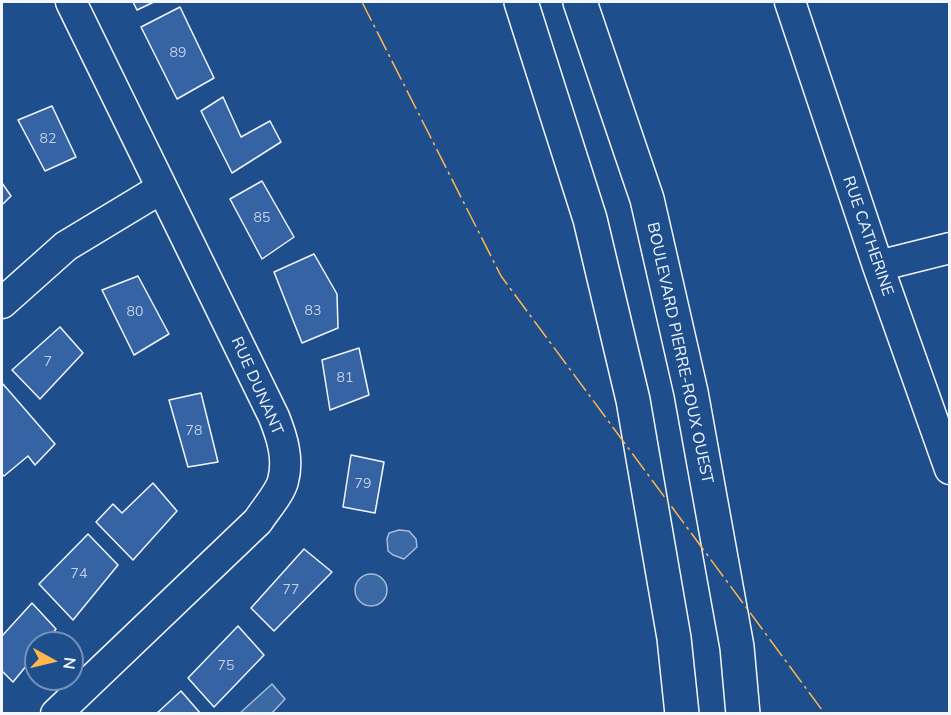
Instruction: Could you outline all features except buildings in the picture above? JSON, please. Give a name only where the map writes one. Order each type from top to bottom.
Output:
[{"type":"main road","points":[[521,2],[590,219],[633,400],[674,638],[682,714]]},
{"type":"main road","name":"BOULEVARD PIERRE-ROUX OUEST","points":[[580,2],[646,199],[688,381],[737,647],[743,714]]},
{"type":"street","name":"RUE DUNANT","points":[[56,714],[258,521],[283,483],[286,459],[274,417],[71,2]]},
{"type":"street","name":"RUE CATHERINE","points":[[790,2],[878,266],[950,469]]},
{"type":"street","points":[[2,303],[66,246],[162,188]]},
{"type":"street","points":[[878,266],[950,248]]},
{"type":"water","points":[[399,530],[409,531],[416,539],[417,547],[404,559],[388,551],[389,533]]},
{"type":"water","points":[[371,574],[382,579],[387,590],[382,601],[371,606],[360,601],[355,590],[360,579]]},
{"type":"water","points":[[272,684],[285,699],[272,713],[240,713]]},
{"type":"power","points":[[362,2],[501,276],[825,714]]}]
